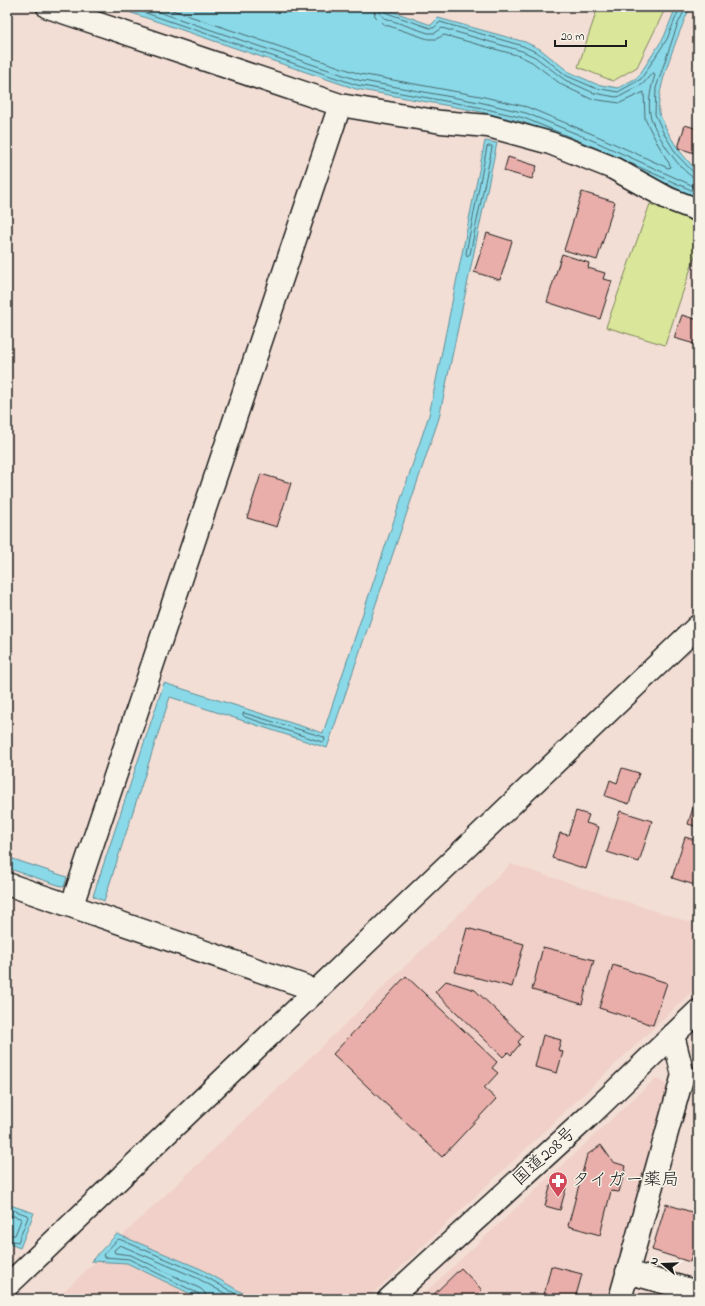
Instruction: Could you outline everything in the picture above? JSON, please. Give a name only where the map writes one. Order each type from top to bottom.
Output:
[{"type":"main road","points":[[48,7],[340,105],[441,122],[488,126],[550,143],[613,168],[669,199],[698,210]]},
{"type":"main road","points":[[72,905],[340,105]]},
{"type":"main road","points":[[7,1286],[698,626]]},
{"type":"main road","points":[[7,884],[72,905],[304,986],[314,993]]},
{"type":"main road","name":"国道208号","points":[[389,1299],[583,1122],[698,1011]]},
{"type":"main road","points":[[620,1299],[683,1075],[673,1035]]},
{"type":"main road","points":[[627,1272],[698,1292]]},
{"type":"shaded area","points":[[511,864],[698,925],[698,986],[367,1299],[56,1299],[315,1053]]},
{"type":"shaded area","points":[[656,1078],[673,1089],[613,1299],[418,1299]]},
{"type":"green space","points":[[598,7],[666,7],[637,67],[613,81],[578,67]]},
{"type":"green space","points":[[650,204],[698,223],[698,247],[665,345],[606,327]]},
{"type":"water","points":[[114,7],[386,7],[389,10],[431,25],[438,18],[525,42],[540,49],[569,72],[596,84],[618,88],[638,77],[664,37],[676,7],[690,7],[664,75],[659,103],[659,113],[675,144],[698,172],[698,198],[591,149],[523,122],[477,111],[356,89]]},
{"type":"water","points":[[485,141],[497,143],[439,418],[327,748],[170,697],[104,901],[93,896],[164,683],[323,733],[429,415]]},
{"type":"water","points":[[7,857],[67,877],[64,887],[7,868]]},
{"type":"water","points":[[7,1204],[34,1213],[20,1248],[7,1243]]},
{"type":"water","points":[[117,1234],[201,1269],[253,1299],[201,1299],[127,1263],[91,1261]]},
{"type":"building","points":[[685,125],[698,129],[698,154],[678,148]]},
{"type":"building","points":[[508,157],[537,166],[532,179],[504,171]]},
{"type":"building","points":[[582,192],[615,202],[597,260],[564,250]]},
{"type":"building","points":[[487,233],[512,241],[500,280],[474,272]]},
{"type":"building","points":[[562,254],[589,263],[588,268],[605,273],[603,279],[612,281],[600,319],[547,302]]},
{"type":"building","points":[[682,315],[698,320],[698,345],[674,338]]},
{"type":"building","points":[[261,474],[291,483],[277,527],[247,518]]},
{"type":"building","points":[[622,768],[639,773],[629,804],[605,796],[610,780],[617,783]]},
{"type":"building","points":[[698,795],[698,827],[688,824]]},
{"type":"building","points":[[576,811],[589,815],[586,823],[599,827],[586,869],[552,858],[560,833],[568,835]]},
{"type":"building","points":[[620,811],[652,821],[639,862],[607,852]]},
{"type":"building","points":[[685,837],[698,841],[698,886],[672,878]]},
{"type":"building","points":[[467,928],[524,944],[512,987],[455,972]]},
{"type":"building","points":[[543,947],[594,960],[582,1004],[532,990]]},
{"type":"building","points":[[613,965],[667,983],[653,1025],[599,1008]]},
{"type":"building","points":[[406,976],[497,1062],[492,1068],[498,1073],[484,1088],[496,1099],[442,1157],[333,1054]]},
{"type":"building","points":[[446,981],[475,990],[523,1036],[518,1042],[520,1044],[511,1055],[508,1052],[503,1057],[435,992]]},
{"type":"building","points":[[543,1035],[561,1040],[558,1050],[563,1052],[557,1073],[535,1067]]},
{"type":"building","points":[[601,1145],[613,1162],[626,1166],[619,1192],[611,1191],[600,1235],[568,1226],[587,1155]]},
{"type":"building","points":[[551,1184],[566,1188],[560,1210],[545,1206]]},
{"type":"building","points":[[666,1204],[698,1214],[698,1249],[694,1248],[690,1262],[652,1250]]},
{"type":"building","points":[[551,1266],[582,1274],[575,1299],[543,1299]]},
{"type":"building","points":[[461,1268],[482,1290],[473,1299],[430,1298]]},
{"type":"place","name":"タイガー薬局","points":[[558,1198]]}]
